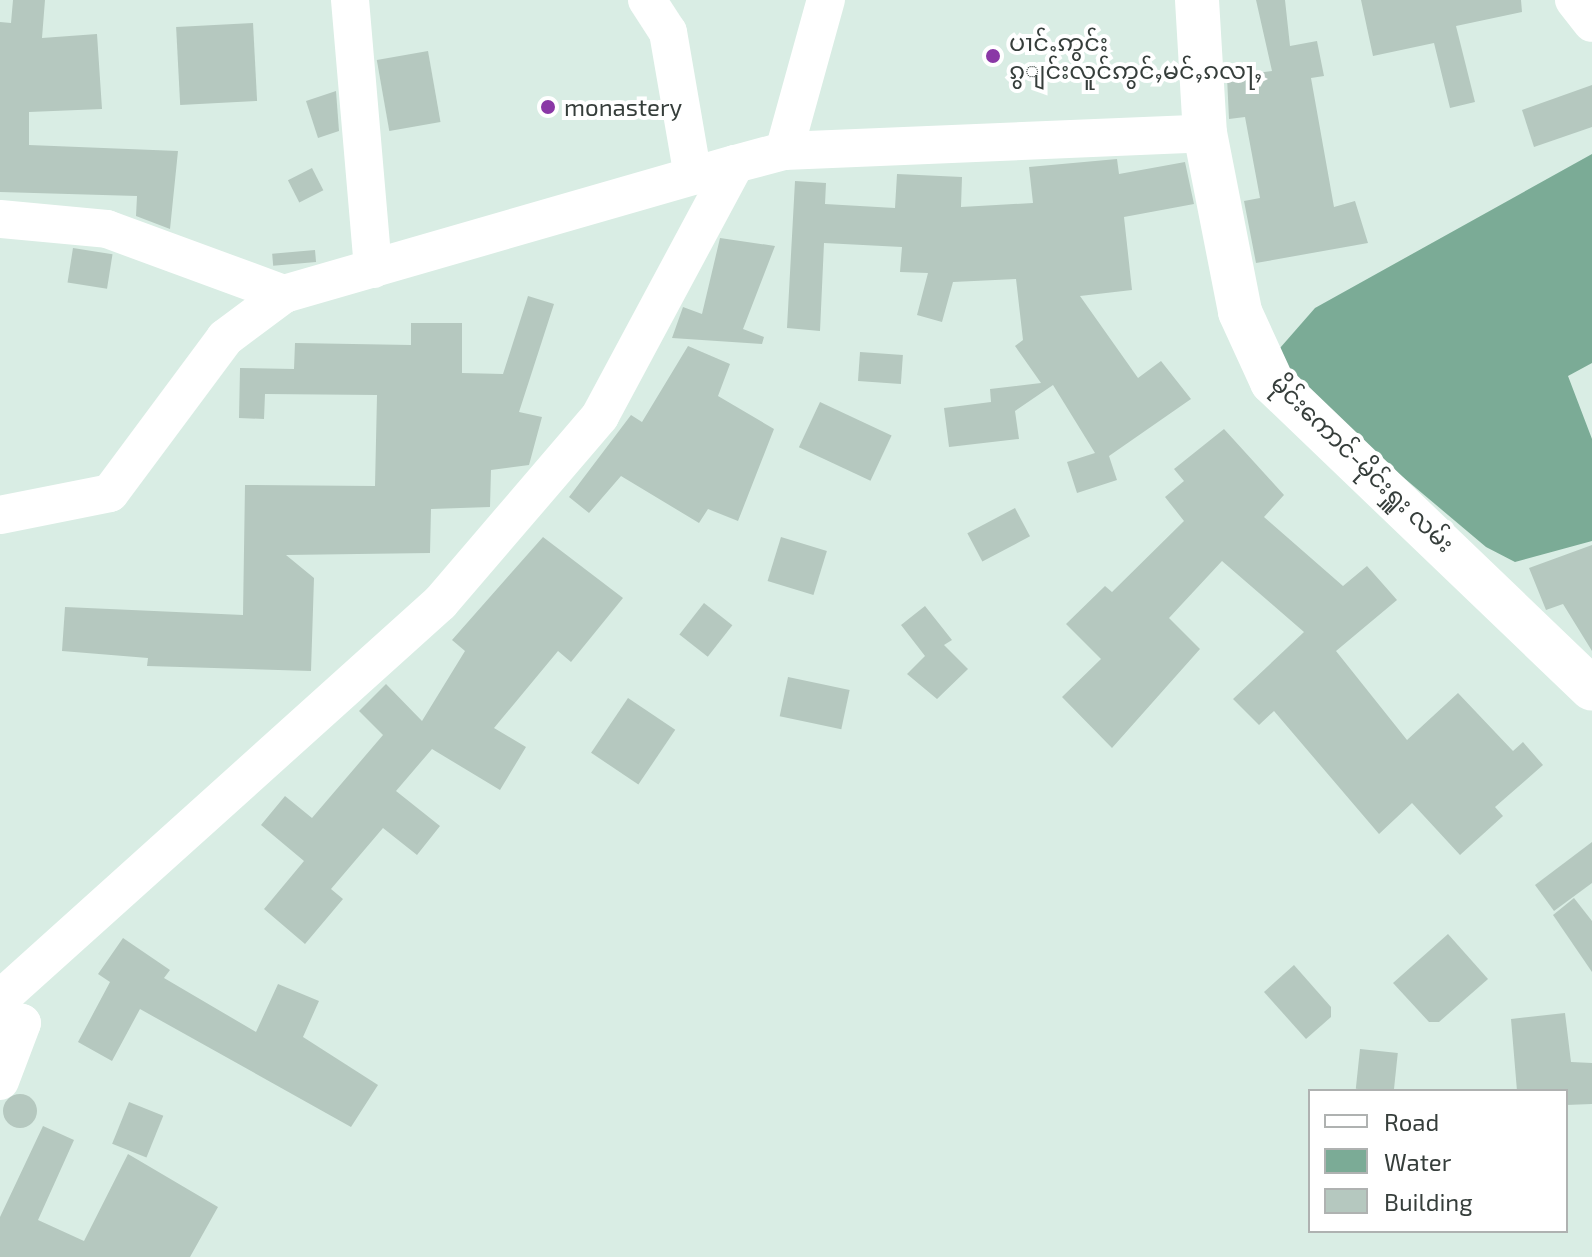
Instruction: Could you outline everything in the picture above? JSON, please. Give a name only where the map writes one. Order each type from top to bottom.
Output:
[{"type":"main road","name":"မိုင်းကောင်-မိုင်းရှူး လမ်း","points":[[1197,0],[1205,133],[1240,312],[1272,382],[1592,689]]},
{"type":"street","points":[[350,0],[373,269]]},
{"type":"street","points":[[647,0],[668,32],[693,176]]},
{"type":"street","points":[[784,151],[826,0]]},
{"type":"street","points":[[1574,0],[1592,23]]},
{"type":"street","points":[[0,515],[110,493],[225,338],[284,294],[784,151],[1205,133]]},
{"type":"street","points":[[0,999],[440,603],[600,416],[735,164]]},
{"type":"street","points":[[0,219],[107,229],[284,294]]},
{"type":"street","points":[[0,1016],[22,1023],[0,1081]]},
{"type":"water","points":[[1592,154],[1592,363],[1568,376],[1592,439],[1592,541],[1515,562],[1486,547],[1296,387],[1280,348],[1315,308]]},
{"type":"building","points":[[13,0],[45,0],[42,38],[97,34],[102,109],[29,112],[29,145],[178,151],[170,229],[136,216],[137,196],[0,192],[0,22],[11,23]]},
{"type":"building","points":[[1256,0],[1285,0],[1290,46],[1317,41],[1324,76],[1311,78],[1334,207],[1355,201],[1368,243],[1256,263],[1244,201],[1260,198],[1245,117],[1229,119],[1227,77],[1272,71]]},
{"type":"building","points":[[1361,0],[1521,0],[1522,12],[1456,26],[1475,102],[1450,108],[1434,43],[1373,56]]},
{"type":"building","points":[[253,23],[257,101],[180,105],[176,27]]},
{"type":"building","points":[[428,51],[441,122],[389,131],[377,60]]},
{"type":"building","points":[[1592,85],[1592,127],[1534,147],[1522,110]]},
{"type":"building","points":[[336,91],[339,131],[318,138],[306,101]]},
{"type":"building","points":[[1117,159],[1119,174],[1185,162],[1194,204],[1124,217],[1132,290],[1080,296],[1138,378],[1161,361],[1191,399],[1109,456],[1117,480],[1077,493],[1067,462],[1095,453],[1053,385],[1015,411],[1019,439],[949,447],[944,408],[991,402],[990,389],[1041,383],[1015,346],[1023,340],[1016,279],[953,282],[942,322],[917,315],[928,273],[900,272],[902,247],[824,243],[820,331],[787,328],[795,181],[826,183],[825,204],[895,208],[897,174],[962,177],[961,207],[1033,203],[1029,167]]},
{"type":"building","points":[[312,168],[323,190],[299,203],[288,180]]},
{"type":"building","points":[[720,238],[775,246],[743,329],[764,337],[762,344],[672,338],[683,307],[702,314]]},
{"type":"building","points":[[73,248],[113,254],[107,289],[68,283]]},
{"type":"building","points":[[315,250],[316,262],[273,266],[272,254]]},
{"type":"building","points":[[528,296],[554,304],[519,412],[542,417],[529,465],[491,470],[490,507],[431,509],[430,553],[286,555],[314,578],[311,671],[147,666],[148,658],[62,651],[65,607],[243,615],[245,485],[375,486],[377,395],[265,394],[264,419],[239,418],[240,368],[294,369],[295,343],[411,345],[411,323],[462,323],[462,373],[503,374]]},
{"type":"building","points":[[688,346],[730,364],[718,396],[774,429],[738,521],[708,509],[699,523],[621,476],[589,513],[569,497],[631,415],[642,422]]},
{"type":"building","points":[[860,352],[903,355],[901,384],[858,381]]},
{"type":"building","points":[[820,402],[892,435],[870,481],[799,447]]},
{"type":"building","points":[[1224,429],[1284,495],[1264,517],[1343,586],[1367,566],[1397,600],[1336,651],[1407,740],[1458,693],[1513,751],[1523,742],[1543,765],[1495,807],[1503,816],[1460,855],[1412,803],[1379,834],[1274,711],[1259,725],[1233,699],[1304,632],[1222,561],[1169,618],[1200,649],[1112,748],[1062,697],[1101,659],[1066,624],[1105,586],[1112,592],[1184,521],[1165,497],[1184,481],[1174,469]]},
{"type":"building","points":[[1015,508],[1030,536],[982,562],[967,533]]},
{"type":"building","points":[[543,537],[623,598],[571,662],[558,651],[494,728],[526,747],[500,790],[432,749],[396,791],[440,826],[417,855],[383,828],[331,889],[343,899],[305,944],[264,909],[304,861],[261,825],[285,796],[312,818],[383,735],[359,711],[386,684],[422,721],[465,651],[452,640]]},
{"type":"building","points":[[781,537],[827,551],[813,595],[768,581]]},
{"type":"building","points":[[1592,545],[1592,651],[1563,604],[1546,610],[1529,568]]},
{"type":"building","points":[[704,603],[732,625],[708,657],[679,635]]},
{"type":"building","points":[[925,606],[952,640],[944,645],[968,669],[937,699],[907,674],[925,656],[901,625]]},
{"type":"building","points":[[788,677],[850,690],[841,729],[780,716]]},
{"type":"building","points":[[628,698],[675,730],[638,785],[591,753]]},
{"type":"building","points":[[1592,842],[1592,883],[1554,911],[1535,885]]},
{"type":"building","points":[[1574,898],[1592,921],[1592,972],[1553,915]]},
{"type":"building","points":[[1448,934],[1488,979],[1439,1022],[1429,1022],[1393,983]]},
{"type":"building","points":[[123,938],[170,970],[164,978],[256,1032],[278,984],[319,1001],[303,1037],[378,1085],[351,1127],[140,1009],[112,1061],[78,1042],[110,982],[98,974]]},
{"type":"building","points":[[1294,965],[1331,1007],[1331,1017],[1306,1039],[1264,992]]},
{"type":"building","points":[[1565,1013],[1571,1062],[1592,1063],[1592,1104],[1568,1105],[1568,1089],[1517,1089],[1511,1019]]},
{"type":"building","points":[[1360,1049],[1398,1053],[1394,1089],[1356,1089]]},
{"type":"building","points":[[20,1094],[32,1099],[37,1111],[32,1123],[20,1128],[8,1123],[3,1111],[8,1099]]},
{"type":"building","points":[[129,1102],[163,1116],[146,1158],[112,1144]]},
{"type":"building","points":[[43,1126],[74,1140],[38,1220],[84,1241],[128,1154],[218,1207],[190,1257],[0,1257],[0,1217]]},
{"type":"place","name":"ပၢင်ႇဢွင်ႈ ၵွျင်းလူင်ဢွင်ႇမင်ႇၵလႃႇ","points":[[993,56]]},
{"type":"place","name":"monastery","points":[[548,107]]}]
